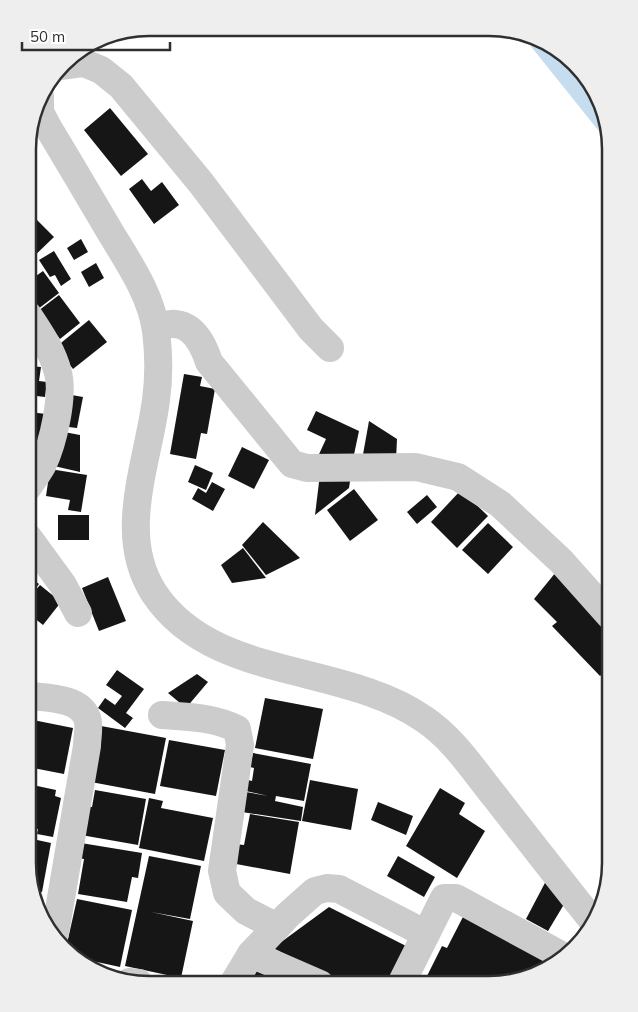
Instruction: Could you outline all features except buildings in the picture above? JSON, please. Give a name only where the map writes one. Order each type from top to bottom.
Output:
[{"type":"street","points":[[75,64],[84,63],[101,70],[121,86],[201,183],[312,329],[330,348]]},
{"type":"street","points":[[41,115],[143,288],[156,329],[158,374],[156,401],[139,489],[134,534],[140,563],[152,591],[170,615],[192,634],[218,648],[377,694],[424,719],[456,748],[589,916]]},
{"type":"street","points":[[156,329],[171,323],[181,324],[195,336],[204,345],[209,362],[292,464],[307,468],[416,467],[458,477],[500,504],[547,548],[602,607]]},
{"type":"street","points":[[36,328],[49,348],[58,374],[60,393],[54,425],[43,464],[36,475]]},
{"type":"street","points":[[36,547],[63,586],[78,613]]},
{"type":"street","points":[[36,697],[79,706],[87,718],[87,746],[56,926]]},
{"type":"street","points":[[162,715],[205,718],[223,722],[237,729],[240,745],[222,870],[227,893],[246,912],[277,927]]},
{"type":"street","points":[[238,976],[251,954],[277,927],[315,891],[327,888],[339,889],[426,934]]},
{"type":"street","points":[[407,976],[444,898],[456,898],[557,953]]},
{"type":"street","points":[[251,954],[302,976]]},
{"type":"water","points":[[529,44],[545,51],[558,60],[578,80],[587,93],[596,113],[601,134]]}]
